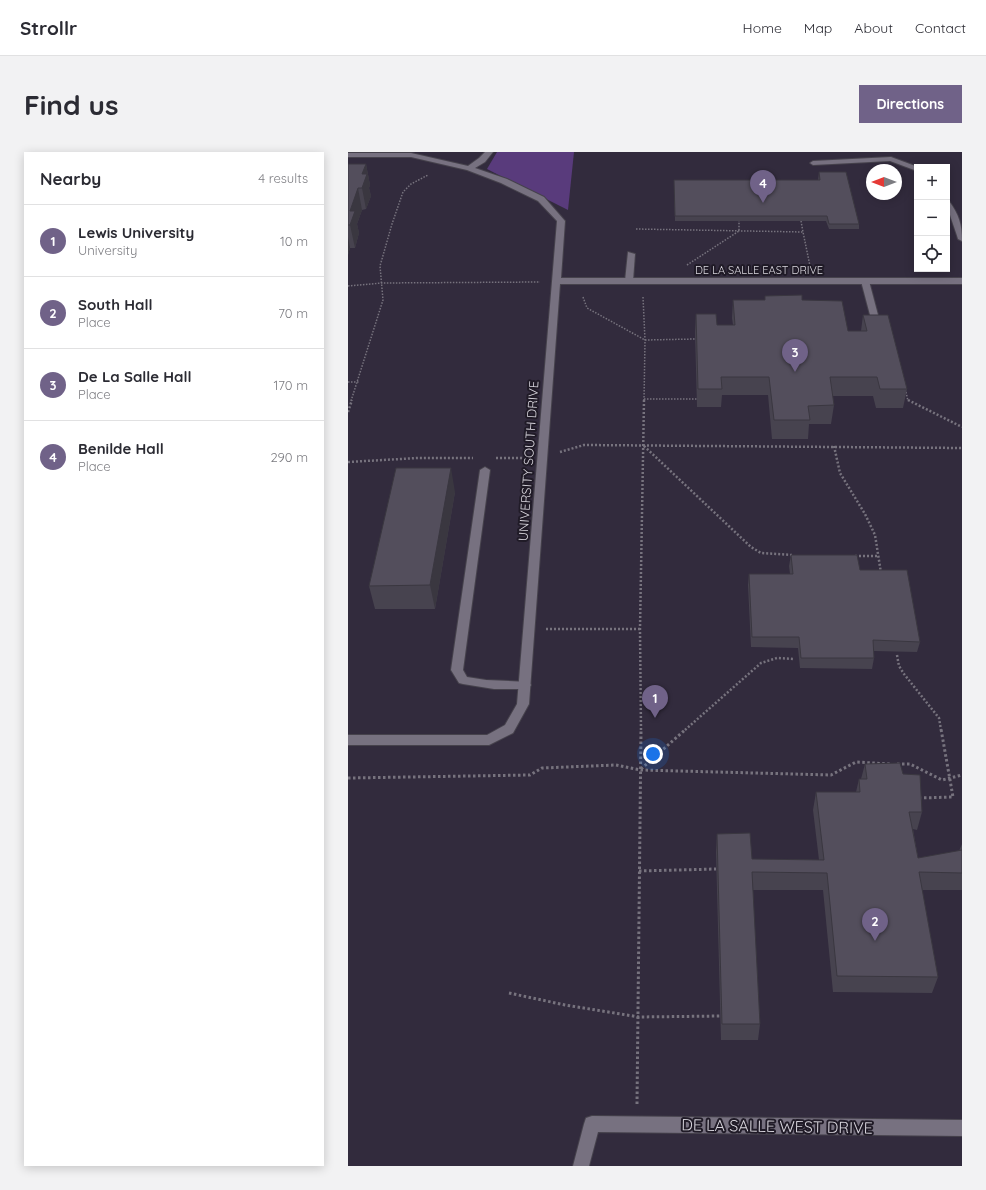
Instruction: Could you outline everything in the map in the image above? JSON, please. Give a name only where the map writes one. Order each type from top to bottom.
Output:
[{"type":"street","points":[[348,155],[411,155],[469,168],[482,160],[489,152]]},
{"type":"street","name":"UNIVERSITY SOUTH DRIVE","points":[[348,740],[489,740],[509,729],[523,704],[561,221],[541,199],[504,181],[469,168]]},
{"type":"street","name":"DE LA SALLE EAST DRIVE","points":[[556,281],[962,281]]},
{"type":"street","name":"DE LA SALLE WEST DRIVE","points":[[582,1166],[592,1124],[962,1128]]},
{"type":"lane","points":[[813,163],[891,159],[914,168]]},
{"type":"lane","points":[[950,207],[956,217],[962,239]]},
{"type":"lane","points":[[629,281],[631,254]]},
{"type":"lane","points":[[865,281],[874,316]]},
{"type":"lane","points":[[485,470],[457,670],[463,680],[475,684],[493,686],[525,685]]},
{"type":"path","points":[[348,412],[359,382],[383,300],[380,266],[403,192],[411,184],[449,163]]},
{"type":"path","points":[[739,221],[739,231]]},
{"type":"path","points":[[800,221],[813,282]]},
{"type":"path","points":[[636,230],[803,232]]},
{"type":"path","points":[[683,267],[739,231]]},
{"type":"path","points":[[348,286],[382,283],[556,281]]},
{"type":"path","points":[[578,281],[577,290],[587,308],[645,340],[695,339]]},
{"type":"path","points":[[636,1125],[639,1017],[641,770],[640,629],[645,340],[642,281]]},
{"type":"path","points":[[348,382],[359,382]]},
{"type":"path","points":[[904,386],[908,400],[962,427]]},
{"type":"path","points":[[644,399],[697,399]]},
{"type":"path","points":[[494,458],[542,458],[584,445],[962,448]]},
{"type":"path","points":[[644,446],[751,548],[761,552],[793,556]]},
{"type":"path","points":[[834,446],[840,473],[865,514],[875,535],[882,579]]},
{"type":"path","points":[[348,462],[418,458],[478,458]]},
{"type":"path","points":[[848,556],[879,556]]},
{"type":"path","points":[[529,629],[640,629]]},
{"type":"path","points":[[897,655],[902,670],[939,718],[953,797],[915,798]]},
{"type":"path","points":[[641,770],[761,663],[777,658],[794,659]]},
{"type":"path","points":[[348,778],[530,775],[542,768],[616,765],[641,770],[831,775],[856,762],[910,764],[942,780],[962,775]]},
{"type":"path","points":[[639,871],[716,869]]},
{"type":"path","points":[[509,993],[565,1005],[639,1017],[720,1016]]},
{"type":"shaded area","points":[[348,152],[962,152],[962,1166],[348,1166]]},
{"type":"shaded area","points":[[497,152],[574,152],[568,210],[487,169]]},
{"type":"building","points":[[348,164],[366,164],[362,174],[367,174],[362,188],[358,188],[350,211],[355,211],[350,225],[348,225]]},
{"type":"building","points":[[819,172],[846,172],[859,224],[829,224],[827,216],[675,216],[674,180],[820,180]]},
{"type":"building","points":[[802,295],[802,300],[842,301],[848,331],[867,331],[863,315],[888,315],[907,389],[880,389],[877,377],[830,377],[834,405],[808,406],[810,420],[774,420],[769,377],[721,377],[722,389],[698,389],[696,314],[716,314],[717,325],[735,325],[733,300],[765,300],[765,296]]},
{"type":"building","points":[[396,468],[451,468],[430,585],[369,586]]},
{"type":"building","points":[[791,555],[857,555],[860,570],[907,570],[920,642],[873,640],[874,658],[801,658],[799,637],[752,637],[749,574],[793,574]]},
{"type":"building","points":[[900,763],[903,774],[920,775],[922,812],[909,812],[918,858],[962,850],[962,873],[919,872],[938,977],[837,976],[827,873],[752,872],[760,1024],[722,1024],[717,834],[750,833],[752,859],[824,860],[816,792],[860,792],[859,779],[867,779],[865,764]]},
{"type":"place","name":"Benilde Hall","points":[[763,203]]},
{"type":"place","name":"De La Salle Hall","points":[[795,372]]},
{"type":"place","name":"Lewis University","points":[[655,718]]},
{"type":"place","name":"South Hall","points":[[875,941]]}]
